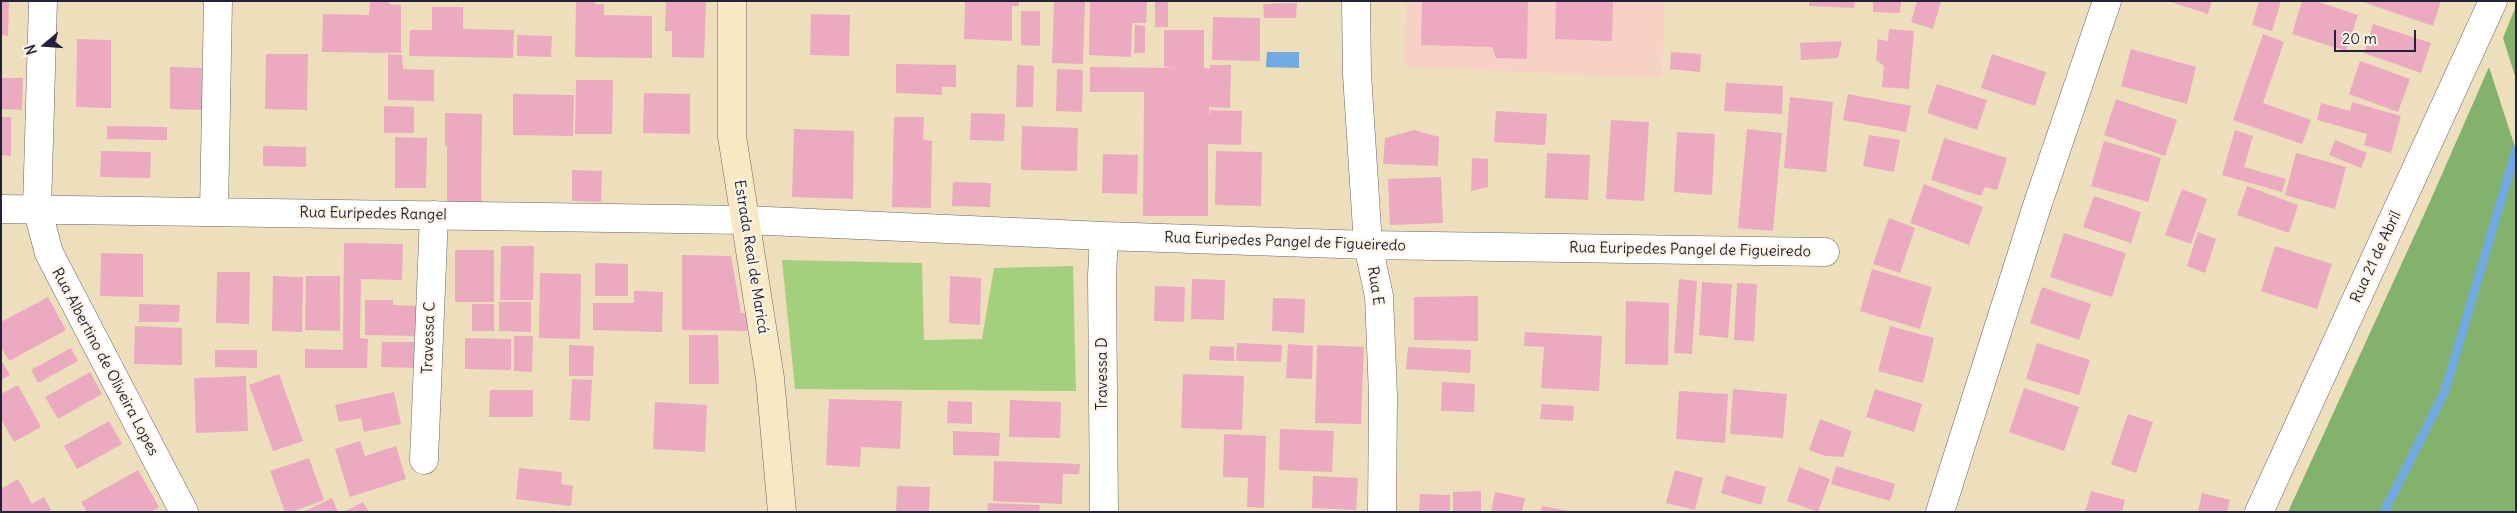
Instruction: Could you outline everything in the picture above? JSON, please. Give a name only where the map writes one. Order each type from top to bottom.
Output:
[{"type":"main road","name":"Estrada Real de Maricá","points":[[732,1],[732,136],[770,378],[782,512]]},
{"type":"street","name":"Rua Albertino de Oliveira Lopes","points":[[43,1],[37,208],[49,253],[64,286],[184,512]]},
{"type":"street","points":[[214,211],[218,1]]},
{"type":"street","name":"Rua E","points":[[1356,1],[1357,74],[1368,245],[1379,296],[1383,396],[1382,512]]},
{"type":"street","points":[[1940,512],[2037,206],[2107,1]]},
{"type":"street","name":"Rua 21 de Abril","points":[[2260,512],[2493,1]]},
{"type":"street","name":"Rua Euripedes Rangel","points":[[1,209],[37,208],[745,220]]},
{"type":"street","name":"Travessa C","points":[[424,460],[434,215]]},
{"type":"street","name":"Rua Euripedes Pangel de Figueiredo","points":[[745,220],[1104,236],[1368,245],[1825,252]]},
{"type":"street","name":"Travessa D","points":[[1104,236],[1102,276],[1104,512]]},
{"type":"shaded area","points":[[1406,1],[1665,1],[1662,78],[1404,67]]},
{"type":"green space","points":[[2516,6],[2516,79],[2503,38]]},
{"type":"green space","points":[[2489,67],[2516,150],[2516,512],[2288,512],[2428,206]]},
{"type":"green space","points":[[782,260],[922,263],[924,340],[982,339],[994,268],[1073,266],[1076,391],[795,389]]},
{"type":"water","points":[[1267,52],[1299,52],[1299,68],[1266,67]]},
{"type":"building","points":[[1,1],[9,1],[8,36],[1,35]]},
{"type":"building","points":[[370,1],[389,1],[389,4],[401,5],[401,53],[322,52],[323,14],[369,15]]},
{"type":"building","points":[[576,1],[595,1],[595,4],[604,4],[604,15],[652,16],[652,58],[575,57]]},
{"type":"building","points":[[666,1],[706,1],[704,58],[672,57],[672,31],[665,31]]},
{"type":"building","points":[[965,1],[1019,1],[1019,6],[1012,6],[1012,41],[964,39]]},
{"type":"building","points":[[1054,1],[1085,1],[1083,64],[1052,63]]},
{"type":"building","points":[[1090,1],[1147,1],[1146,23],[1132,23],[1131,57],[1089,55]]},
{"type":"building","points":[[1155,1],[1168,1],[1168,27],[1155,27]]},
{"type":"building","points":[[1422,1],[1528,1],[1527,59],[1496,58],[1492,47],[1421,45]]},
{"type":"building","points":[[1556,1],[1613,1],[1612,41],[1555,39]]},
{"type":"building","points":[[1809,1],[1855,1],[1854,8],[1809,6]]},
{"type":"building","points":[[1873,1],[1901,1],[1900,13],[1873,12]]},
{"type":"building","points":[[1917,1],[1941,1],[1933,29],[1911,22]]},
{"type":"building","points":[[2168,1],[2212,1],[2208,14]]},
{"type":"building","points":[[2259,1],[2281,1],[2272,31],[2252,25]]},
{"type":"building","points":[[2302,1],[2316,1],[2358,15],[2346,51],[2292,34]]},
{"type":"building","points":[[2360,1],[2441,1],[2433,26]]},
{"type":"building","points":[[1297,3],[1296,18],[1264,18],[1263,4]]},
{"type":"building","points":[[432,7],[463,7],[463,29],[514,30],[513,58],[409,56],[410,30],[432,30]]},
{"type":"building","points":[[1021,11],[1040,11],[1040,46],[1021,45]]},
{"type":"building","points":[[811,14],[850,15],[849,56],[810,55]]},
{"type":"building","points":[[1213,17],[1260,18],[1260,61],[1212,60]]},
{"type":"building","points":[[2373,24],[2431,43],[2421,73],[2364,53]]},
{"type":"building","points":[[1135,25],[1145,26],[1145,53],[1134,53]]},
{"type":"building","points":[[1889,29],[1914,31],[1909,89],[1882,87],[1884,66],[1876,60],[1878,39],[1888,41]]},
{"type":"building","points":[[1164,30],[1204,30],[1204,68],[1210,69],[1210,65],[1231,65],[1230,108],[1209,107],[1209,118],[1210,110],[1242,111],[1241,145],[1208,144],[1208,216],[1143,216],[1144,92],[1090,92],[1090,67],[1177,68],[1164,67]]},
{"type":"building","points":[[2263,34],[2284,42],[2263,103],[2311,120],[2302,144],[2233,120]]},
{"type":"building","points":[[517,35],[552,36],[551,57],[517,56]]},
{"type":"building","points":[[77,39],[111,40],[111,108],[76,107]]},
{"type":"building","points":[[1842,41],[1838,58],[1801,60],[1800,43]]},
{"type":"building","points":[[2131,49],[2196,67],[2187,104],[2121,86]]},
{"type":"building","points":[[1671,52],[1701,54],[1700,72],[1670,69]]},
{"type":"building","points":[[266,54],[308,54],[307,110],[265,109]]},
{"type":"building","points":[[388,54],[402,55],[403,69],[434,70],[434,101],[388,100]]},
{"type":"building","points":[[1992,54],[2046,72],[2035,106],[1981,88]]},
{"type":"building","points":[[2360,61],[2410,79],[2398,112],[2349,94]]},
{"type":"building","points":[[896,64],[956,65],[956,87],[942,87],[942,95],[896,93]]},
{"type":"building","points":[[1017,65],[1034,66],[1033,107],[1016,107]]},
{"type":"building","points":[[170,67],[203,68],[202,110],[170,109]]},
{"type":"building","points":[[1057,69],[1083,70],[1082,112],[1056,111]]},
{"type":"building","points":[[1,78],[23,78],[22,110],[1,109]]},
{"type":"building","points":[[576,80],[613,80],[612,134],[575,134]]},
{"type":"building","points":[[1726,83],[1783,86],[1782,114],[1724,111]]},
{"type":"building","points":[[1937,84],[1987,100],[1977,130],[1927,113]]},
{"type":"building","points":[[644,93],[690,94],[690,134],[643,133]]},
{"type":"building","points":[[513,94],[574,95],[573,136],[513,135]]},
{"type":"building","points":[[1848,94],[1911,106],[1906,132],[1843,120]]},
{"type":"building","points":[[1790,97],[1833,102],[1826,172],[1784,168]]},
{"type":"building","points":[[2116,99],[2177,120],[2165,156],[2104,135]]},
{"type":"building","points":[[2352,102],[2401,116],[2391,153],[2364,145],[2367,134],[2317,120],[2321,103],[2350,111]]},
{"type":"building","points":[[384,106],[414,107],[414,133],[384,133]]},
{"type":"building","points":[[1496,111],[1547,114],[1545,145],[1494,142]]},
{"type":"building","points":[[445,113],[482,114],[481,204],[447,204]]},
{"type":"building","points":[[971,113],[1005,114],[1004,141],[970,140]]},
{"type":"building","points":[[1,117],[11,117],[11,156],[1,155]]},
{"type":"building","points":[[894,117],[924,117],[923,140],[932,141],[931,208],[892,207]]},
{"type":"building","points":[[1611,120],[1649,122],[1644,201],[1606,199]]},
{"type":"building","points":[[107,126],[167,127],[167,140],[107,139]]},
{"type":"building","points":[[1022,126],[1078,128],[1077,171],[1021,170]]},
{"type":"building","points":[[794,129],[854,131],[853,199],[792,197]]},
{"type":"building","points":[[1747,129],[1782,133],[1773,231],[1738,228]]},
{"type":"building","points":[[1414,130],[1439,137],[1438,166],[1383,164],[1385,138]]},
{"type":"building","points":[[2235,130],[2253,136],[2244,167],[2286,179],[2282,192],[2222,175]]},
{"type":"building","points":[[1677,132],[1715,134],[1712,195],[1674,192]]},
{"type":"building","points":[[1869,135],[1900,140],[1894,172],[1863,166]]},
{"type":"building","points":[[395,137],[427,138],[426,188],[395,188]]},
{"type":"building","points":[[1944,138],[2007,158],[1997,190],[1985,187],[1981,196],[1931,180]]},
{"type":"building","points":[[2335,140],[2367,153],[2361,168],[2329,155]]},
{"type":"building","points":[[2104,141],[2161,158],[2148,202],[2091,186]]},
{"type":"building","points":[[263,146],[306,147],[306,167],[263,166]]},
{"type":"building","points":[[101,151],[151,152],[150,178],[100,177]]},
{"type":"building","points":[[1216,151],[1262,152],[1261,206],[1215,205]]},
{"type":"building","points":[[1547,153],[1590,155],[1588,200],[1545,198]]},
{"type":"building","points":[[2296,153],[2346,167],[2335,209],[2285,195]]},
{"type":"building","points":[[1103,154],[1138,155],[1137,194],[1102,193]]},
{"type":"building","points":[[1472,158],[1488,159],[1488,187],[1471,191]]},
{"type":"building","points":[[572,170],[602,171],[601,202],[572,201]]},
{"type":"building","points":[[1441,177],[1443,223],[1390,225],[1388,179]]},
{"type":"building","points":[[953,182],[991,183],[990,207],[952,206]]},
{"type":"building","points":[[1924,184],[1983,207],[1969,245],[1910,223]]},
{"type":"building","points":[[2247,186],[2298,205],[2289,233],[2237,215]]},
{"type":"building","points":[[2182,189],[2207,199],[2191,244],[2165,235]]},
{"type":"building","points":[[2094,196],[2141,212],[2131,243],[2083,227]]},
{"type":"building","points":[[1889,218],[1915,228],[1900,273],[1873,264]]},
{"type":"building","points":[[2198,232],[2216,239],[2205,273],[2187,266]]},
{"type":"building","points":[[2064,233],[2126,253],[2112,297],[2050,277]]},
{"type":"building","points":[[344,243],[403,244],[402,280],[361,279],[360,338],[368,339],[367,368],[305,368],[305,349],[343,350]]},
{"type":"building","points":[[501,246],[534,246],[533,300],[500,300]]},
{"type":"building","points":[[2275,246],[2332,264],[2317,309],[2261,291]]},
{"type":"building","points":[[455,250],[494,250],[494,302],[455,302]]},
{"type":"building","points":[[101,253],[143,254],[143,297],[100,296]]},
{"type":"building","points":[[682,255],[731,256],[741,313],[747,313],[747,331],[682,330]]},
{"type":"building","points":[[595,263],[628,264],[628,296],[595,296]]},
{"type":"building","points":[[1872,269],[1932,287],[1920,329],[1860,311]]},
{"type":"building","points":[[217,272],[250,272],[249,324],[216,323]]},
{"type":"building","points":[[540,273],[581,274],[580,339],[539,338]]},
{"type":"building","points":[[273,276],[303,277],[302,332],[272,331]]},
{"type":"building","points":[[306,276],[340,276],[340,331],[305,330]]},
{"type":"building","points":[[950,276],[981,278],[980,325],[949,323]]},
{"type":"building","points":[[1192,279],[1225,280],[1224,320],[1191,319]]},
{"type":"building","points":[[1679,279],[1697,281],[1692,354],[1674,353]]},
{"type":"building","points":[[1702,282],[1732,284],[1728,338],[1699,335]]},
{"type":"building","points":[[1737,283],[1757,284],[1754,341],[1734,340]]},
{"type":"building","points":[[1155,286],[1185,287],[1184,322],[1154,321]]},
{"type":"building","points":[[2042,287],[2091,304],[2079,340],[2030,323]]},
{"type":"building","points":[[634,291],[663,292],[662,332],[593,330],[593,303],[634,303]]},
{"type":"building","points":[[1478,296],[1478,341],[1414,340],[1414,297]]},
{"type":"building","points":[[48,297],[66,330],[9,361],[1,347],[1,322]]},
{"type":"building","points":[[1273,298],[1305,299],[1304,333],[1272,331]]},
{"type":"building","points":[[365,300],[393,300],[393,305],[417,306],[417,336],[365,335]]},
{"type":"building","points":[[1626,301],[1669,303],[1668,365],[1625,364]]},
{"type":"building","points":[[499,302],[531,302],[531,332],[499,331]]},
{"type":"building","points":[[139,304],[180,305],[179,322],[139,322]]},
{"type":"building","points":[[472,304],[494,304],[494,331],[472,331]]},
{"type":"building","points":[[135,326],[182,328],[182,365],[134,364]]},
{"type":"building","points":[[1890,326],[1934,338],[1923,383],[1878,371]]},
{"type":"building","points":[[1525,332],[1602,336],[1599,391],[1541,388],[1544,347],[1524,346]]},
{"type":"building","points":[[689,335],[718,335],[719,384],[689,384]]},
{"type":"building","points":[[514,336],[533,336],[532,372],[514,371]]},
{"type":"building","points":[[465,338],[511,339],[511,370],[465,369]]},
{"type":"building","points":[[382,342],[417,342],[417,368],[381,367]]},
{"type":"building","points":[[1237,343],[1282,345],[1281,362],[1236,361]]},
{"type":"building","points":[[2037,343],[2090,360],[2079,395],[2026,379]]},
{"type":"building","points":[[1288,344],[1313,346],[1312,379],[1286,378]]},
{"type":"building","points":[[569,345],[594,346],[593,376],[569,376]]},
{"type":"building","points":[[1317,345],[1364,347],[1361,424],[1315,423]]},
{"type":"building","points":[[1210,346],[1234,347],[1234,361],[1209,360]]},
{"type":"building","points":[[1408,347],[1471,350],[1470,373],[1406,369]]},
{"type":"building","points":[[71,348],[78,361],[38,383],[31,370]]},
{"type":"building","points":[[215,350],[257,350],[257,368],[215,367]]},
{"type":"building","points":[[1,360],[10,375],[1,380]]},
{"type":"building","points":[[90,372],[102,394],[58,419],[45,397]]},
{"type":"building","points":[[279,374],[303,441],[273,451],[249,385]]},
{"type":"building","points":[[1183,374],[1244,376],[1242,430],[1181,428]]},
{"type":"building","points":[[246,376],[248,431],[196,433],[194,378]]},
{"type":"building","points":[[572,379],[592,380],[590,421],[570,420]]},
{"type":"building","points":[[1442,382],[1475,384],[1474,412],[1441,411]]},
{"type":"building","points":[[18,385],[41,427],[14,442],[1,419],[1,394]]},
{"type":"building","points":[[2024,388],[2079,407],[2064,451],[2009,432]]},
{"type":"building","points":[[1733,389],[1787,394],[1783,438],[1730,434]]},
{"type":"building","points":[[1875,389],[1922,404],[1914,432],[1866,417]]},
{"type":"building","points":[[490,390],[533,390],[533,417],[489,417]]},
{"type":"building","points":[[1679,391],[1728,394],[1725,443],[1676,439]]},
{"type":"building","points":[[394,392],[401,424],[364,432],[361,418],[339,422],[335,405]]},
{"type":"building","points":[[829,399],[902,401],[900,449],[861,447],[860,467],[826,465]]},
{"type":"building","points":[[1010,400],[1061,402],[1060,438],[1009,437]]},
{"type":"building","points":[[948,401],[972,402],[972,424],[947,423]]},
{"type":"building","points":[[655,402],[707,405],[705,452],[653,449]]},
{"type":"building","points":[[1542,404],[1574,406],[1573,421],[1540,419]]},
{"type":"building","points":[[2128,414],[2153,422],[2136,473],[2111,464]]},
{"type":"building","points":[[1820,419],[1852,431],[1843,457],[1825,456],[1809,450]]},
{"type":"building","points":[[109,421],[122,444],[77,469],[64,446]]},
{"type":"building","points":[[1280,429],[1334,431],[1332,472],[1279,470]]},
{"type":"building","points":[[953,431],[1000,433],[999,456],[953,455]]},
{"type":"building","points":[[1224,434],[1266,436],[1264,508],[1247,507],[1248,478],[1223,477]]},
{"type":"building","points":[[360,441],[365,456],[396,446],[406,479],[350,497],[335,449]]},
{"type":"building","points":[[309,458],[324,500],[292,512],[285,512],[270,471]]},
{"type":"building","points":[[994,461],[1080,464],[1079,474],[1063,474],[1062,504],[993,501]]},
{"type":"building","points":[[1836,466],[1895,484],[1890,501],[1831,484]]},
{"type":"building","points":[[1799,467],[1830,479],[1818,512],[1787,501]]},
{"type":"building","points":[[519,468],[562,472],[561,484],[573,486],[571,506],[516,499]]},
{"type":"building","points":[[138,470],[159,507],[151,512],[87,512],[81,502]]},
{"type":"building","points":[[1675,470],[1703,478],[1695,510],[1666,503]]},
{"type":"building","points":[[1726,475],[1766,487],[1761,505],[1721,493]]},
{"type":"building","points":[[1313,476],[1358,478],[1356,510],[1312,508]]},
{"type":"building","points":[[18,479],[32,504],[44,497],[52,512],[1,512],[1,489]]},
{"type":"building","points":[[897,486],[930,487],[929,512],[896,512]]},
{"type":"building","points":[[1481,491],[1481,512],[1453,512],[1453,492]]},
{"type":"building","points":[[2091,491],[2125,500],[2122,512],[2085,512]]},
{"type":"building","points":[[1495,492],[1525,498],[1522,512],[1491,512]]},
{"type":"building","points":[[2202,493],[2230,500],[2227,512],[2198,512]]},
{"type":"building","points":[[1420,494],[1450,495],[1450,512],[1419,512]]},
{"type":"building","points":[[332,498],[338,512],[303,512]]},
{"type":"building","points":[[363,502],[369,512],[344,512]]},
{"type":"building","points":[[988,503],[1040,505],[1039,512],[987,512]]},
{"type":"building","points":[[1542,506],[1569,511],[1569,512],[1541,512]]},
{"type":"waterway","points":[[2384,512],[2445,391],[2516,150]]}]
